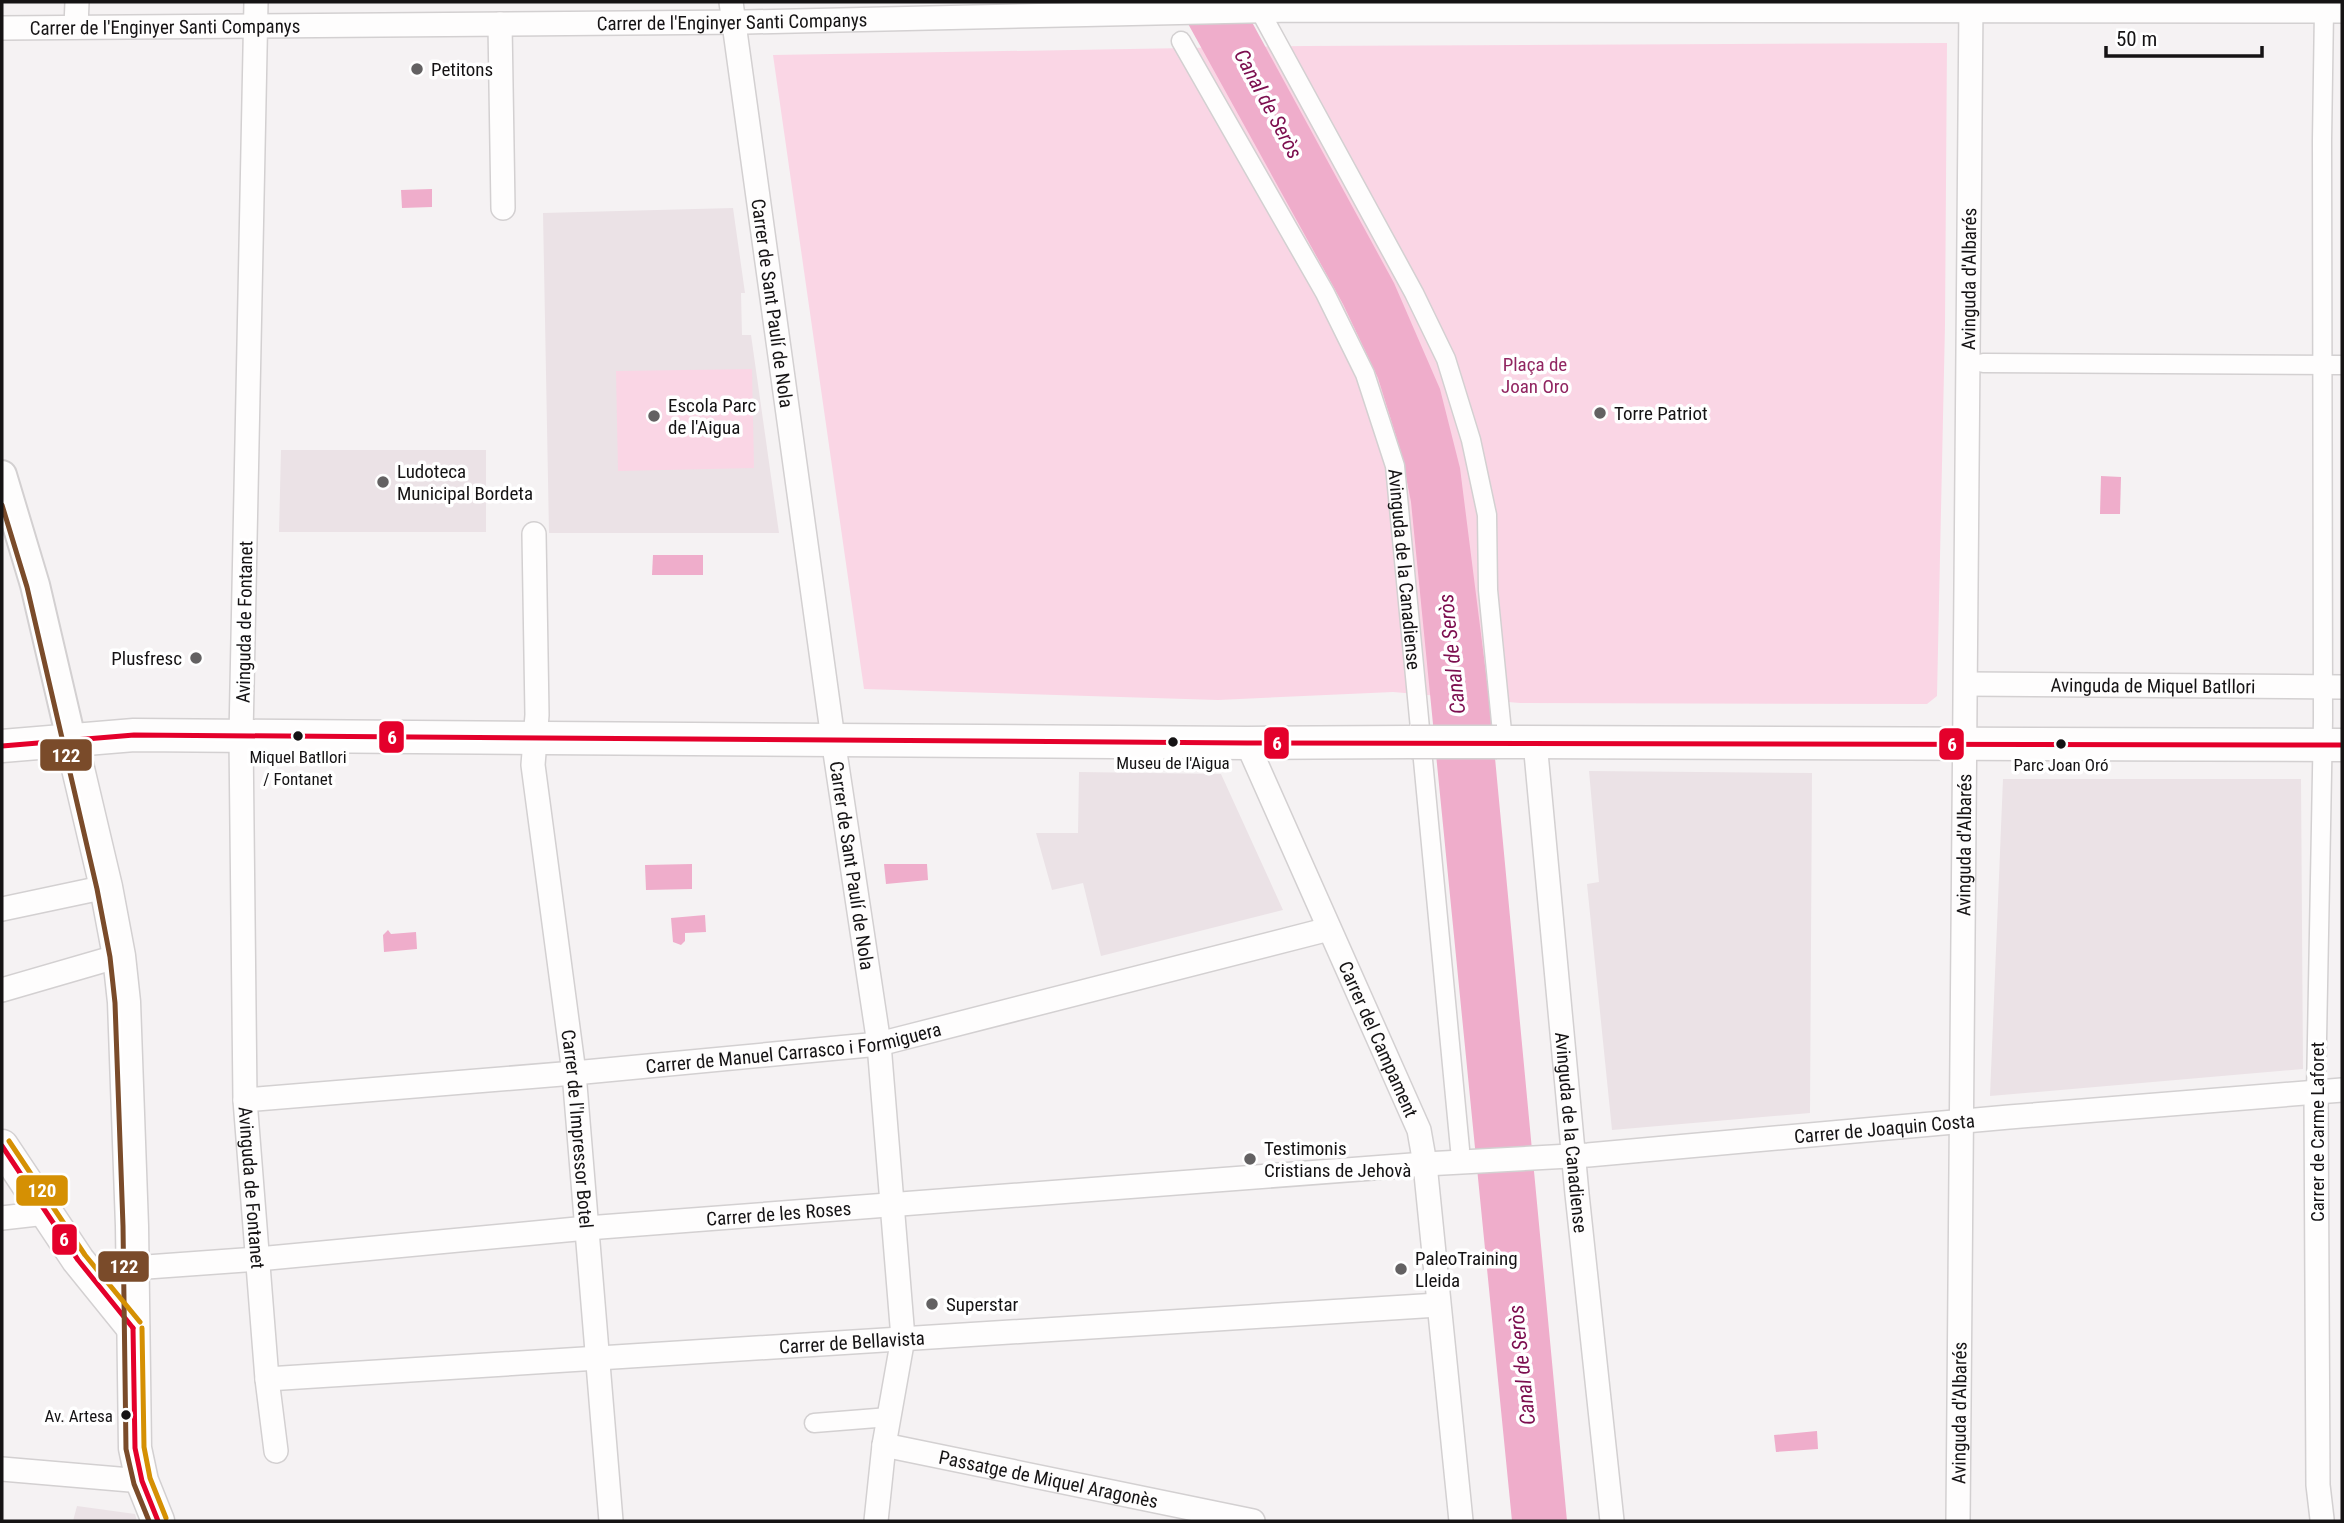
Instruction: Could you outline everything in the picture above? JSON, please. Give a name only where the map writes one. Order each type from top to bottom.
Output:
[{"type":"main road","points":[[2,746],[134,735],[1247,743],[2332,745]]},
{"type":"main road","points":[[71,739],[106,887],[119,956],[124,1002],[133,1268],[135,1448],[142,1481],[158,1521]]},
{"type":"main road","points":[[2,1146],[94,1281],[133,1328]]},
{"type":"street","points":[[76,27],[77,2]]},
{"type":"street","name":"Avinguda de Fontanet","points":[[256,2],[241,736],[245,1100],[267,1379],[276,1451]]},
{"type":"street","name":"Carrer de l'Enginyer Santi Companys","points":[[2,28],[500,24],[732,12],[1165,13],[1260,11],[1291,6],[1971,6],[2333,10]]},
{"type":"street","name":"Avinguda d'Albarés","points":[[1958,1521],[1971,6]]},
{"type":"street","name":"Carrer de Carme Laforet","points":[[2325,1519],[2318,1485],[2316,1093],[2332,745],[2322,365],[2333,10]]},
{"type":"street","points":[[1260,11],[1414,293],[1446,359],[1471,440],[1487,515],[1488,590],[1500,742]]},
{"type":"street","name":"Carrer de Sant Paulí de Nola","points":[[732,12],[833,739],[879,1044],[903,1338],[884,1446],[876,1521]]},
{"type":"street","points":[[500,24],[503,208]]},
{"type":"street","name":"Avinguda de la Canadiense","points":[[1181,41],[1315,274],[1365,374],[1395,467],[1468,1155]]},
{"type":"street","points":[[1983,363],[2342,365]]},
{"type":"street","points":[[2,475],[35,585],[71,739]]},
{"type":"street","name":"Carrer de l'Impressor Botel","points":[[534,534],[537,715],[533,765],[574,1073],[611,1521]]},
{"type":"street","name":"Avinguda de Miquel Batllori","points":[[1966,684],[2332,687]]},
{"type":"street","name":"Avinguda de la Canadiense","points":[[1535,742],[1612,1521]]},
{"type":"street","name":"Carrer del Campament","points":[[1247,743],[1419,1130],[1426,1164],[1461,1521]]},
{"type":"street","points":[[2,909],[106,887]]},
{"type":"street","name":"Carrer de Manuel Carrasco i Formiguera","points":[[245,1100],[879,1044],[1329,929]]},
{"type":"street","points":[[2,990],[119,956]]},
{"type":"street","name":"Carrer de Joaquin Costa","points":[[1426,1164],[1468,1155],[1574,1156],[2342,1090]]},
{"type":"street","name":"Carrer de les Roses","points":[[133,1268],[587,1228],[1426,1164]]},
{"type":"street","points":[[2,1218],[46,1213]]},
{"type":"street","name":"Carrer de Bellavista","points":[[267,1379],[1438,1305]]},
{"type":"street","points":[[814,1423],[889,1418]]},
{"type":"street","name":"Passatge de Miquel Aragonès","points":[[884,1446],[1253,1521]]},
{"type":"street","points":[[2,1469],[142,1481]]},
{"type":"shaded area","name":"Escola Parc de l'Aigua","points":[[733,208],[745,293],[741,293],[742,335],[751,335],[779,533],[549,533],[543,213]]},
{"type":"shaded area","name":"Ludoteca Municipal Bordeta","points":[[281,450],[486,450],[486,532],[279,532]]},
{"type":"shaded area","points":[[1589,771],[1812,773],[1810,1113],[1612,1130],[1587,884],[1599,882]]},
{"type":"shaded area","points":[[1079,772],[1221,774],[1283,910],[1101,956],[1083,883],[1052,890],[1036,833],[1078,833]]},
{"type":"shaded area","points":[[2003,779],[2301,779],[2303,1069],[1990,1096]]},
{"type":"shaded area","points":[[77,1506],[135,1514],[137,1521],[73,1521]]},
{"type":"green space","name":"Plaça de Joan Oro","points":[[1947,43],[1945,325],[1937,696],[1927,704],[1520,703],[1393,692],[1218,700],[864,689],[773,55],[1305,46]]},
{"type":"green space","points":[[752,369],[754,468],[618,471],[616,371]]},
{"type":"water","name":"Canal de Seròs","points":[[1176,2],[1241,2],[1394,283],[1440,389],[1460,468],[1490,705],[1567,1521],[1512,1521],[1411,502],[1401,452],[1378,378],[1343,304]]},
{"type":"water","points":[[432,189],[432,207],[402,208],[401,190]]},
{"type":"water","points":[[2101,476],[2121,477],[2120,514],[2100,514]]},
{"type":"water","points":[[653,555],[703,555],[703,575],[652,575]]},
{"type":"water","points":[[692,864],[692,889],[646,890],[645,865]]},
{"type":"water","points":[[884,864],[927,864],[928,880],[886,884]]},
{"type":"water","points":[[705,915],[706,932],[685,933],[685,941],[681,945],[673,942],[671,918]]},
{"type":"water","points":[[388,930],[391,934],[416,932],[417,949],[384,952],[383,935]]},
{"type":"water","points":[[1817,1431],[1818,1449],[1776,1452],[1774,1435]]},
{"type":"transit line","name":"122","points":[[2,505],[27,587],[97,889],[110,957],[115,1003],[123,1226],[126,1449],[134,1484],[149,1521]]},
{"type":"transit line","name":"6","points":[[2,746],[134,735],[1247,743],[2342,745]]},
{"type":"transit line","name":"120","points":[[9,1141],[85,1255],[140,1322]]},
{"type":"transit line","name":"6","points":[[2,1146],[78,1260],[133,1328]]},
{"type":"transit line","name":"6","points":[[133,1328],[135,1448],[142,1481],[158,1521]]},
{"type":"transit line","name":"120","points":[[142,1328],[144,1447],[150,1478],[166,1518]]},
{"type":"place","name":"Petitons","points":[[417,69]]},
{"type":"place","name":"Torre Patriot","points":[[1600,413]]},
{"type":"place","name":"Escola Parc de l'Aigua","points":[[654,416]]},
{"type":"place","name":"Ludoteca Municipal Bordeta","points":[[383,482]]},
{"type":"place","name":"Plusfresc","points":[[196,658]]},
{"type":"place","name":"Miquel Batllori / Fontanet","points":[[298,736]]},
{"type":"place","name":"Museu de l'Aigua","points":[[1173,742]]},
{"type":"place","name":"Parc Joan Oró","points":[[2061,744]]},
{"type":"place","name":"Testimonis Cristians de Jehovà","points":[[1250,1159]]},
{"type":"place","name":"PaleoTraining Lleida","points":[[1401,1269]]},
{"type":"place","name":"Superstar","points":[[932,1304]]},
{"type":"place","name":"Av. Artesa","points":[[126,1415]]}]
